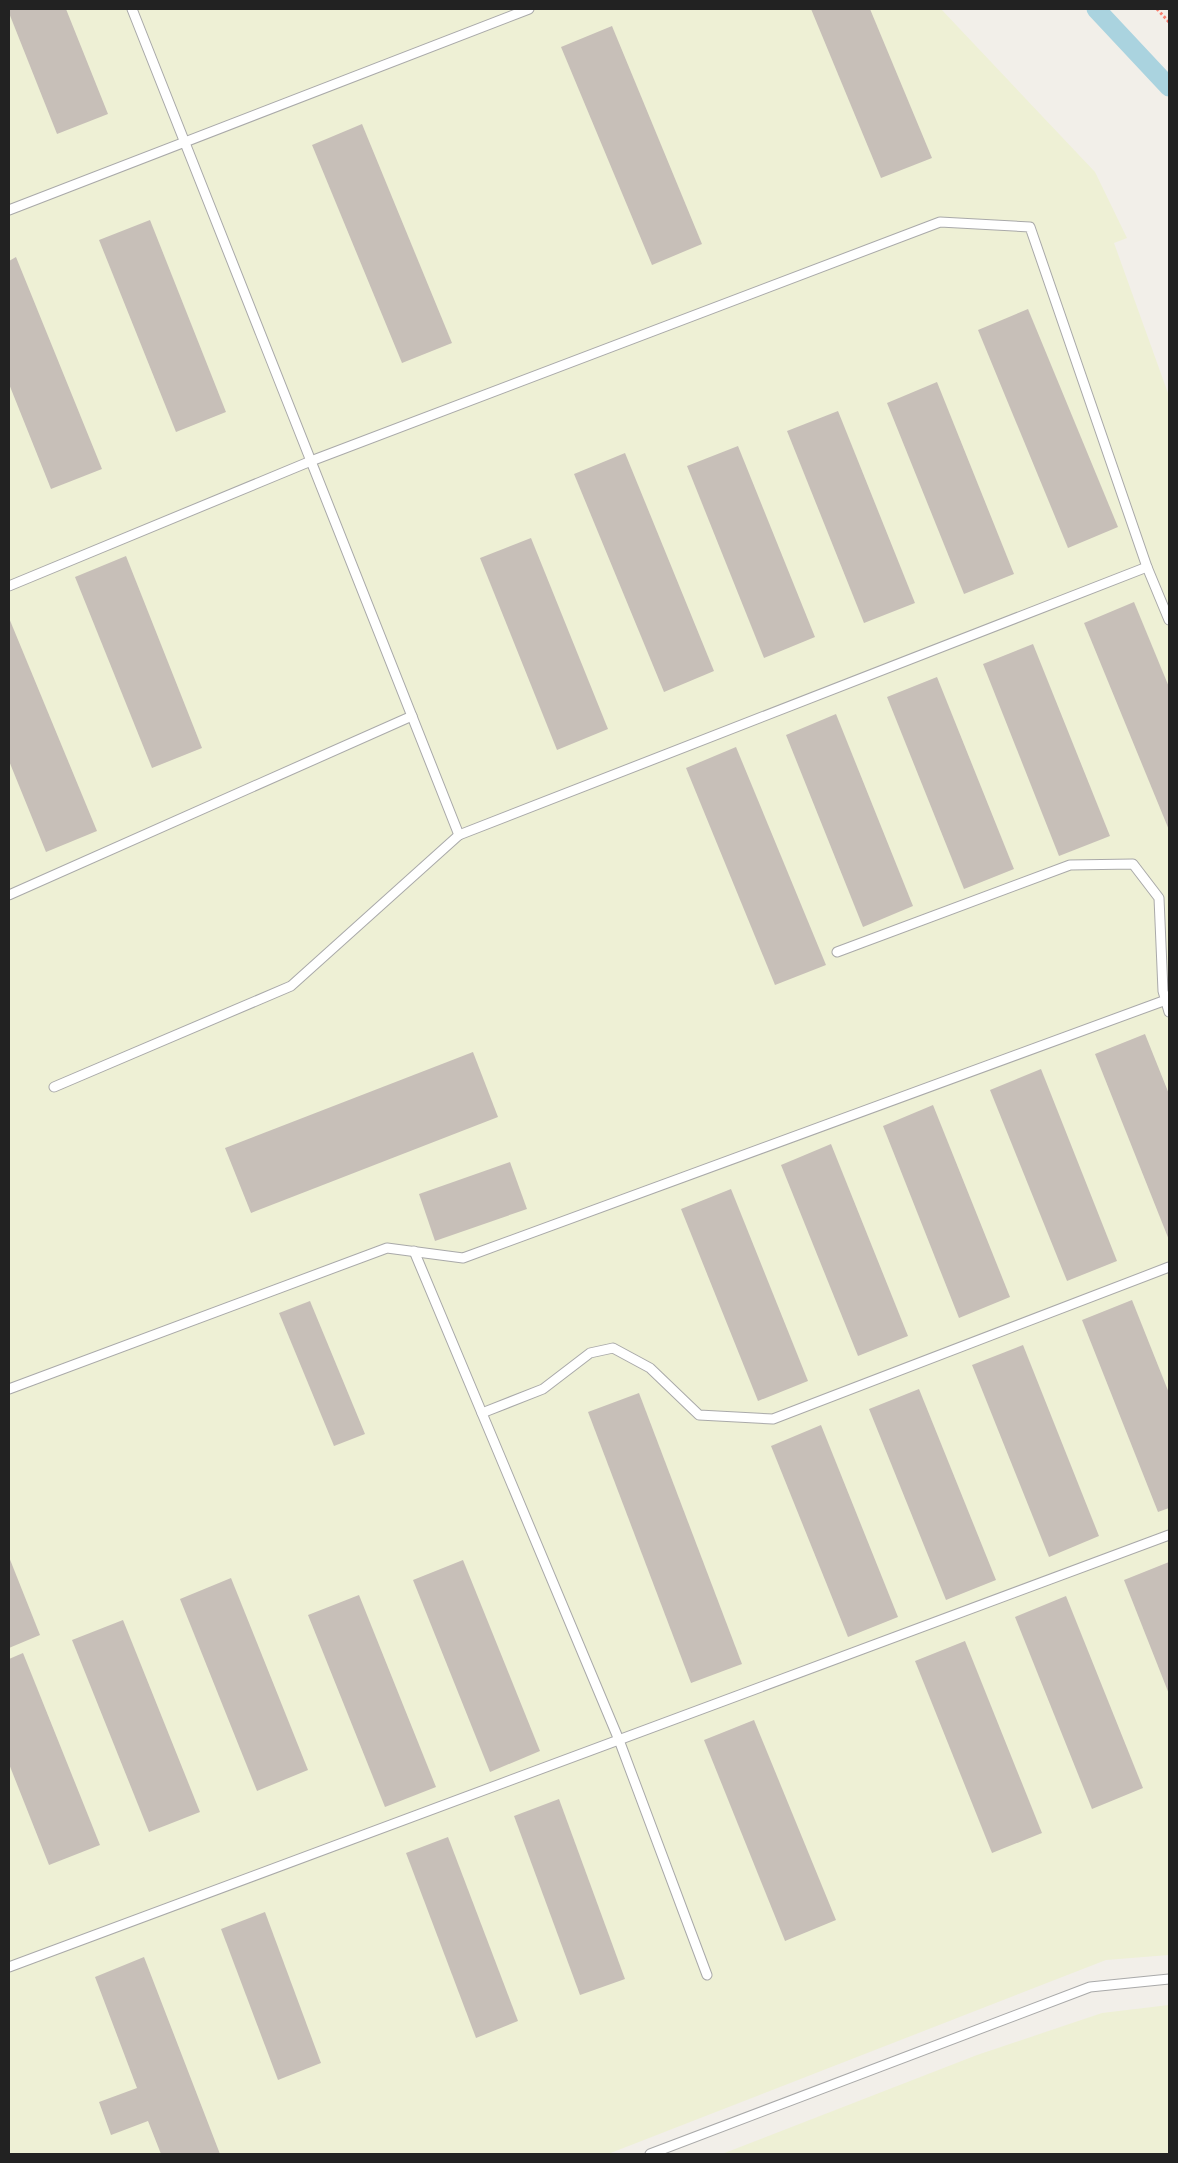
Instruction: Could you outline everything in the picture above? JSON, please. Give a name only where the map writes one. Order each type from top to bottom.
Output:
[{"type":"lane","points":[[132,9],[459,835]]},
{"type":"lane","points":[[9,210],[529,9]]},
{"type":"lane","points":[[9,586],[311,461],[940,222],[1030,227],[1147,567],[1169,620]]},
{"type":"lane","points":[[54,1087],[291,986],[459,835],[1147,567]]},
{"type":"lane","points":[[9,895],[412,716]]},
{"type":"lane","points":[[837,952],[1070,865],[1134,864],[1160,898],[1163,991],[1169,1012]]},
{"type":"lane","points":[[1162,958],[1169,949]]},
{"type":"lane","points":[[9,1389],[387,1248],[462,1258],[1166,1000]]},
{"type":"lane","points":[[414,1251],[619,1740],[707,1975]]},
{"type":"lane","points":[[482,1413],[543,1389],[590,1354],[613,1348],[650,1368],[700,1415],[773,1419],[1169,1267]]},
{"type":"lane","points":[[9,1967],[1169,1535]]},
{"type":"lane","points":[[650,2154],[1090,1987],[1169,1979]]},
{"type":"path","points":[[1157,9],[1169,22]]},
{"type":"green space","points":[[9,9],[941,9],[1095,172],[1127,238],[1114,243],[1169,396],[1169,1955],[1106,1960],[608,2154],[9,2154]]},
{"type":"green space","points":[[1169,2005],[1169,2154],[722,2154],[977,2055],[1102,2013]]},
{"type":"building","points":[[9,9],[66,9],[108,114],[57,134]]},
{"type":"building","points":[[811,9],[870,9],[932,158],[881,178]]},
{"type":"building","points":[[612,26],[702,244],[652,265],[561,47]]},
{"type":"building","points":[[362,124],[452,343],[402,363],[312,145]]},
{"type":"building","points":[[150,220],[226,412],[176,432],[99,240]]},
{"type":"building","points":[[16,257],[102,469],[51,489],[9,384],[9,261]]},
{"type":"building","points":[[1028,309],[1118,527],[1068,548],[978,330]]},
{"type":"building","points":[[937,382],[1014,574],[964,594],[887,403]]},
{"type":"building","points":[[838,411],[915,603],[864,623],[787,431]]},
{"type":"building","points":[[738,446],[815,637],[764,658],[687,466]]},
{"type":"building","points":[[625,453],[714,671],[664,692],[574,474]]},
{"type":"building","points":[[531,538],[608,729],[557,750],[480,558]]},
{"type":"building","points":[[126,556],[202,748],[152,768],[75,577]]},
{"type":"building","points":[[1134,602],[1169,687],[1169,830],[1084,623]]},
{"type":"building","points":[[9,618],[97,831],[46,852],[9,761]]},
{"type":"building","points":[[1033,644],[1110,836],[1059,856],[983,664]]},
{"type":"building","points":[[937,677],[1014,869],[964,889],[887,697]]},
{"type":"building","points":[[836,714],[913,906],[863,927],[786,735]]},
{"type":"building","points":[[736,747],[826,965],[775,985],[686,768]]},
{"type":"building","points":[[1145,1034],[1169,1094],[1169,1240],[1095,1054]]},
{"type":"building","points":[[473,1052],[498,1117],[251,1213],[225,1148]]},
{"type":"building","points":[[1041,1069],[1117,1261],[1067,1281],[990,1090]]},
{"type":"building","points":[[933,1105],[1010,1297],[959,1318],[883,1126]]},
{"type":"building","points":[[831,1144],[908,1336],[858,1356],[781,1165]]},
{"type":"building","points":[[510,1162],[527,1209],[435,1241],[419,1194]]},
{"type":"building","points":[[731,1189],[808,1381],[758,1401],[681,1209]]},
{"type":"building","points":[[1132,1300],[1169,1393],[1169,1508],[1158,1512],[1082,1320]]},
{"type":"building","points":[[310,1301],[365,1434],[334,1446],[279,1313]]},
{"type":"building","points":[[1023,1345],[1099,1536],[1049,1557],[972,1365]]},
{"type":"building","points":[[919,1389],[996,1580],[946,1600],[869,1409]]},
{"type":"building","points":[[639,1393],[742,1664],[691,1683],[588,1412]]},
{"type":"building","points":[[821,1425],[898,1617],[848,1637],[771,1446]]},
{"type":"building","points":[[9,1557],[40,1635],[9,1648]]},
{"type":"building","points":[[463,1560],[540,1751],[490,1772],[413,1580]]},
{"type":"building","points":[[1169,1562],[1169,1694],[1124,1580]]},
{"type":"building","points":[[231,1578],[308,1770],[257,1791],[180,1599]]},
{"type":"building","points":[[359,1595],[436,1787],[385,1807],[308,1615]]},
{"type":"building","points":[[1066,1596],[1143,1788],[1092,1809],[1015,1617]]},
{"type":"building","points":[[123,1620],[200,1812],[149,1832],[72,1640]]},
{"type":"building","points":[[965,1641],[1042,1833],[992,1853],[915,1661]]},
{"type":"building","points":[[23,1653],[100,1845],[49,1865],[9,1764],[9,1659]]},
{"type":"building","points":[[754,1720],[836,1920],[785,1941],[704,1740]]},
{"type":"building","points":[[559,1799],[625,1979],[580,1995],[514,1816]]},
{"type":"building","points":[[448,1837],[518,2021],[476,2038],[406,1853]]},
{"type":"building","points":[[265,1912],[321,2063],[278,2080],[221,1929]]},
{"type":"building","points":[[144,1957],[220,2154],[161,2154],[148,2121],[111,2135],[99,2102],[137,2088],[95,1977]]},
{"type":"waterway","points":[[1096,9],[1169,87]]}]
